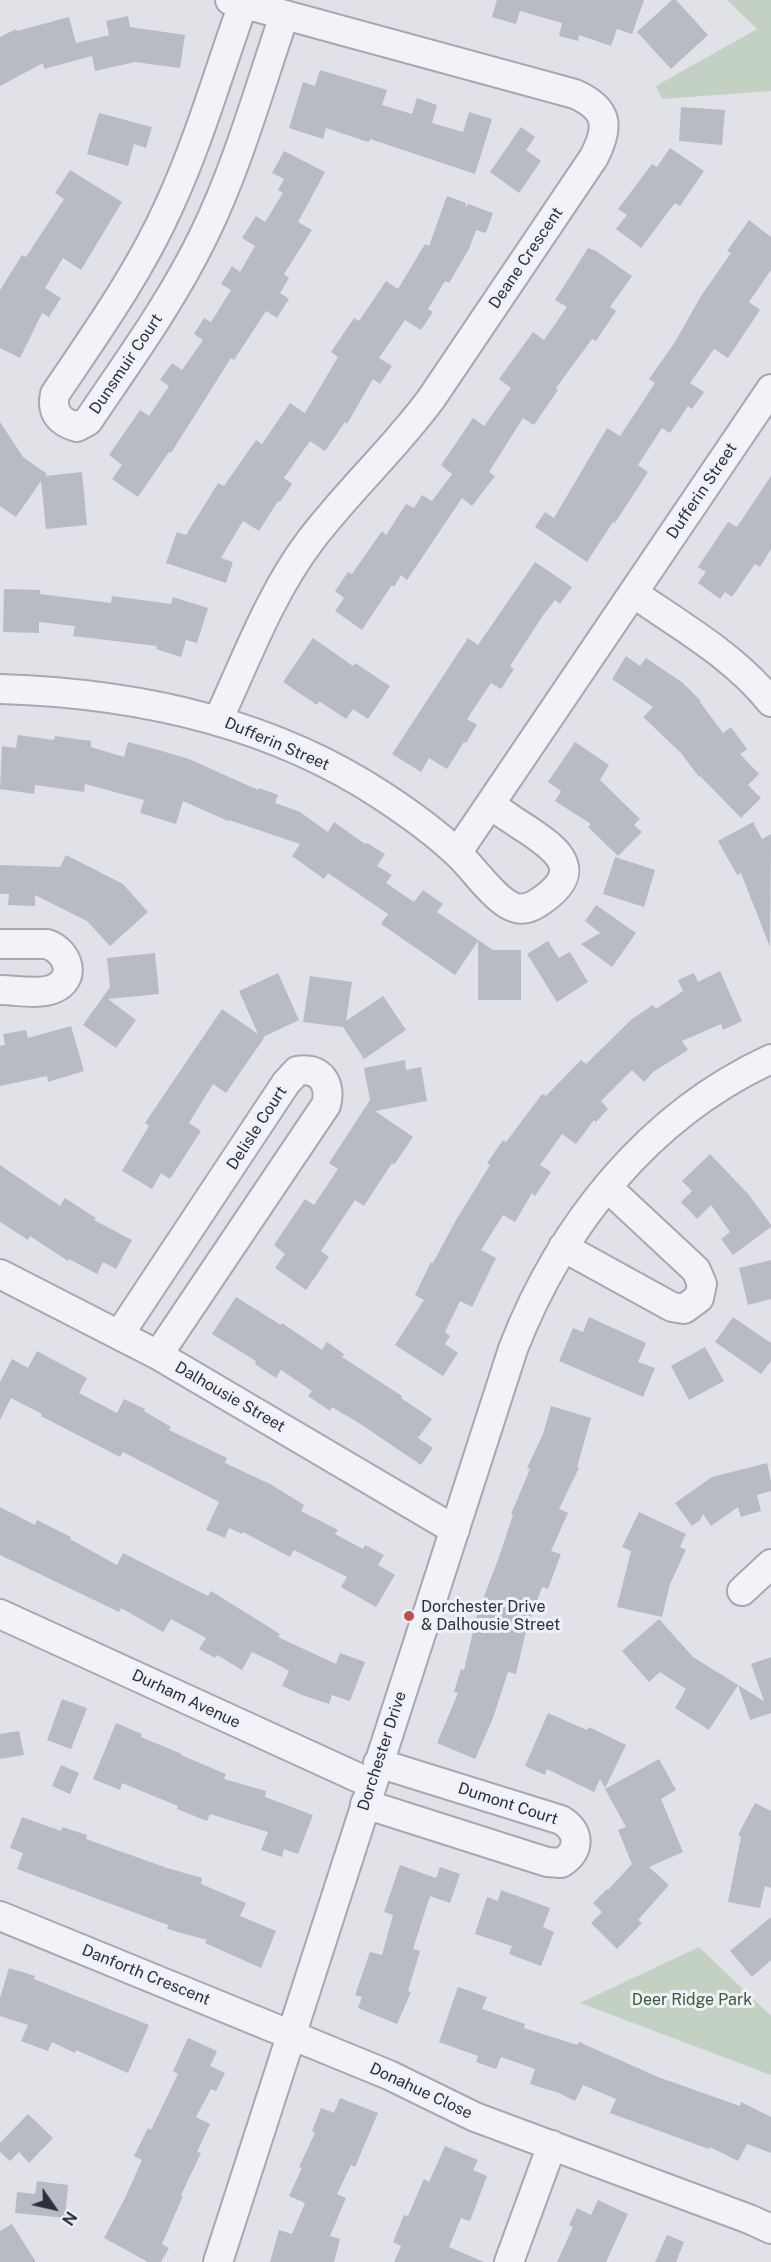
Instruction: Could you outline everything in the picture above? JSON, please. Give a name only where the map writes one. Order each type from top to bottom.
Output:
[{"type":"street","name":"Deane Crescent","points":[[218,720],[272,604],[297,560],[320,529],[404,434],[431,399],[594,157],[603,137],[602,114],[585,98],[575,94],[237,2]]},
{"type":"street","name":"Dunsmuir Court","points":[[237,2],[189,158],[169,207],[135,273],[55,394],[53,405],[55,412],[69,425],[77,427],[88,421],[153,324],[196,250],[234,164],[284,16]]},
{"type":"street","name":"Dufferin Street","points":[[458,853],[771,388]]},
{"type":"street","points":[[633,593],[723,655],[746,674],[771,702]]},
{"type":"street","name":"Dufferin Street","points":[[0,690],[37,690],[105,697],[218,720],[273,740],[355,779],[404,810],[458,853],[499,897],[512,907],[522,909],[532,907],[555,891],[563,878],[563,864],[557,851],[490,805]]},
{"type":"street","points":[[0,944],[54,946],[65,956],[69,968],[60,985],[48,991],[0,990]]},
{"type":"street","name":"Dorchester Drive","points":[[218,2262],[513,1349],[536,1296],[563,1247],[608,1186],[638,1152],[677,1116],[715,1089],[771,1059]]},
{"type":"street","name":"Delisle Court","points":[[119,1335],[286,1083],[297,1071],[310,1070],[318,1073],[328,1089],[326,1105],[158,1355]]},
{"type":"street","points":[[563,1247],[672,1307],[684,1309],[699,1298],[702,1284],[696,1270],[608,1186]]},
{"type":"street","name":"Dalhousie Street","points":[[0,1274],[158,1355],[455,1530]]},
{"type":"street","points":[[741,1591],[771,1564]]},
{"type":"street","name":"Durham Avenue","points":[[0,1614],[372,1783]]},
{"type":"street","name":"Dumont Court","points":[[372,1783],[561,1820],[569,1825],[574,1833],[573,1854],[561,1863],[547,1862],[372,1783]]},
{"type":"street","name":"Danforth Crescent","points":[[0,1916],[291,2034]]},
{"type":"street","name":"Donahue Close","points":[[291,2034],[400,2080],[475,2117],[771,2229]]},
{"type":"street","points":[[510,2262],[552,2145]]},
{"type":"green space","points":[[727,0],[771,0],[771,91],[662,99],[656,86],[757,29]]},
{"type":"green space","name":"Deer Ridge Park","points":[[699,1947],[771,2016],[771,2075],[580,2003]]},
{"type":"building","points":[[497,0],[644,0],[632,34],[617,29],[611,46],[579,35],[578,41],[559,36],[562,23],[520,11],[516,24],[492,17]]},
{"type":"building","points":[[672,0],[676,0],[708,35],[671,69],[637,32]]},
{"type":"building","points":[[128,16],[130,27],[185,35],[180,68],[135,62],[95,71],[92,56],[44,69],[43,63],[0,86],[0,37],[16,29],[17,31],[69,17],[76,43],[109,35],[106,21]]},
{"type":"building","points":[[320,70],[387,90],[382,105],[412,114],[417,98],[437,105],[432,123],[463,132],[469,112],[492,119],[475,174],[370,139],[369,142],[326,128],[323,139],[289,128],[303,82],[315,86]]},
{"type":"building","points":[[681,107],[725,110],[722,145],[679,141]]},
{"type":"building","points":[[99,113],[152,127],[146,148],[134,144],[128,166],[87,154]]},
{"type":"building","points":[[521,127],[535,137],[526,150],[541,161],[519,193],[490,172]]},
{"type":"building","points":[[670,148],[704,171],[680,206],[675,203],[641,248],[616,229],[627,215],[618,209],[652,164],[657,167]]},
{"type":"building","points":[[284,151],[325,172],[298,222],[312,230],[284,274],[289,278],[280,293],[289,299],[277,318],[266,311],[234,360],[231,358],[171,453],[169,452],[138,497],[112,479],[122,465],[109,455],[140,410],[149,416],[169,386],[160,380],[172,363],[182,370],[203,340],[194,334],[204,318],[211,322],[231,290],[221,284],[232,266],[240,272],[255,246],[242,238],[256,216],[265,222],[283,193],[278,190],[284,179],[272,173]]},
{"type":"building","points":[[70,170],[122,202],[81,270],[63,258],[45,288],[61,298],[49,317],[42,313],[20,358],[0,348],[0,290],[22,255],[26,257],[64,199],[55,193]]},
{"type":"building","points":[[447,196],[466,203],[465,208],[468,204],[493,213],[486,233],[476,230],[469,249],[449,283],[445,281],[428,309],[433,312],[421,330],[405,320],[379,358],[392,366],[380,384],[373,379],[347,424],[345,422],[325,451],[310,441],[284,478],[292,484],[259,531],[243,521],[221,558],[233,562],[226,583],[166,563],[177,532],[186,535],[218,483],[224,486],[256,440],[262,444],[290,403],[305,413],[338,357],[331,352],[354,318],[359,321],[386,281],[398,289],[425,244],[429,246]]},
{"type":"building","points":[[749,220],[771,237],[771,270],[749,302],[760,310],[728,358],[714,349],[690,383],[704,392],[692,409],[688,406],[670,433],[662,428],[638,465],[648,472],[587,562],[535,527],[545,512],[554,518],[607,428],[620,436],[655,383],[649,379],[731,253],[727,251]]},
{"type":"building","points":[[588,248],[632,276],[610,307],[616,311],[596,341],[592,339],[556,388],[558,390],[534,425],[523,418],[489,472],[495,476],[472,506],[462,498],[407,580],[401,575],[394,587],[392,585],[362,630],[335,611],[344,598],[335,591],[348,572],[352,574],[382,531],[386,535],[406,504],[414,508],[422,495],[432,501],[452,474],[441,465],[473,418],[484,426],[511,388],[499,379],[533,332],[544,340],[567,307],[555,300]]},
{"type":"building","points":[[0,422],[23,457],[47,474],[45,476],[82,472],[87,525],[46,529],[41,481],[16,517],[0,506]]},
{"type":"building","points":[[771,476],[771,549],[760,567],[755,564],[732,597],[725,592],[720,599],[698,583],[706,572],[698,567],[728,522],[737,527]]},
{"type":"building","points":[[535,562],[572,587],[560,604],[555,600],[544,614],[510,666],[514,669],[501,689],[491,683],[467,719],[477,725],[447,769],[429,758],[421,772],[392,754],[468,638],[478,645]]},
{"type":"building","points":[[4,589],[40,590],[40,594],[111,603],[112,596],[171,604],[173,597],[208,608],[197,643],[186,640],[181,657],[156,649],[157,646],[73,636],[75,626],[39,622],[39,633],[3,632]]},
{"type":"building","points":[[313,638],[353,666],[355,663],[390,686],[368,719],[353,709],[346,719],[319,701],[317,705],[283,682]]},
{"type":"building","points":[[626,656],[640,666],[646,658],[683,683],[701,701],[723,733],[731,727],[747,749],[740,754],[759,774],[748,785],[761,798],[741,818],[699,777],[681,753],[643,717],[653,707],[612,679]]},
{"type":"building","points":[[18,735],[54,740],[55,736],[91,741],[91,747],[124,757],[128,742],[155,749],[189,759],[258,790],[259,788],[278,795],[275,803],[300,812],[328,832],[334,822],[365,844],[385,854],[377,866],[392,875],[386,883],[414,902],[423,890],[443,904],[437,912],[493,950],[521,950],[521,1000],[478,1000],[478,941],[455,975],[381,924],[388,914],[328,873],[324,879],[292,856],[300,844],[228,821],[183,801],[176,824],[140,813],[144,800],[85,784],[84,792],[35,785],[34,794],[0,789],[2,746],[16,748]]},
{"type":"building","points":[[575,742],[609,765],[600,780],[640,819],[634,825],[642,832],[618,856],[588,827],[591,824],[555,801],[561,791],[548,782]]},
{"type":"building","points":[[753,822],[762,839],[771,834],[770,947],[741,873],[737,875],[718,841]]},
{"type":"building","points":[[66,855],[123,884],[148,912],[110,946],[87,921],[35,895],[35,906],[8,905],[9,894],[0,894],[0,865],[60,867]]},
{"type":"building","points":[[615,857],[655,870],[644,907],[603,894]]},
{"type":"building","points":[[596,905],[636,933],[612,967],[581,944],[600,933],[585,921]]},
{"type":"building","points":[[548,941],[559,958],[570,952],[588,982],[557,1002],[527,954]]},
{"type":"building","points":[[155,953],[159,994],[108,999],[136,1020],[116,1048],[83,1025],[110,987],[107,958]]},
{"type":"building","points":[[720,971],[742,1021],[723,1030],[721,1024],[682,1041],[688,1050],[653,1072],[644,1082],[632,1070],[601,1101],[608,1109],[596,1122],[594,1120],[576,1144],[562,1134],[540,1165],[551,1172],[535,1196],[532,1193],[515,1222],[503,1215],[481,1250],[496,1258],[472,1307],[460,1301],[445,1332],[450,1336],[445,1344],[458,1353],[443,1376],[395,1345],[424,1300],[415,1295],[431,1262],[433,1263],[490,1165],[487,1163],[503,1140],[506,1142],[542,1094],[546,1096],[581,1060],[586,1064],[632,1019],[653,1005],[656,1009],[683,991],[678,980],[694,973],[698,982]]},
{"type":"building","points":[[278,973],[299,1020],[263,1037],[226,1093],[213,1084],[189,1123],[201,1131],[170,1179],[161,1173],[152,1189],[122,1171],[149,1126],[145,1123],[222,1009],[258,1034],[239,991]]},
{"type":"building","points":[[310,976],[352,982],[346,1021],[383,996],[406,1030],[364,1059],[343,1027],[303,1022]]},
{"type":"building","points":[[71,1026],[84,1071],[48,1082],[47,1076],[0,1086],[0,1046],[5,1045],[3,1034],[26,1030],[28,1038]]},
{"type":"building","points":[[405,1060],[406,1070],[421,1067],[427,1101],[375,1111],[413,1137],[394,1165],[392,1163],[364,1206],[355,1200],[321,1251],[329,1257],[306,1290],[275,1268],[285,1254],[274,1245],[305,1199],[314,1205],[338,1169],[329,1163],[370,1100],[364,1068]]},
{"type":"building","points":[[710,1154],[749,1195],[771,1225],[733,1255],[721,1239],[730,1232],[711,1205],[697,1219],[681,1202],[692,1191],[682,1181]]},
{"type":"building","points":[[0,1165],[60,1206],[65,1198],[96,1218],[94,1220],[132,1240],[116,1269],[103,1262],[97,1274],[69,1259],[68,1261],[30,1236],[28,1240],[0,1222]]},
{"type":"building","points":[[771,1260],[771,1299],[748,1305],[739,1268]]},
{"type":"building","points":[[236,1297],[281,1325],[282,1323],[322,1350],[327,1342],[344,1354],[342,1357],[402,1396],[401,1398],[432,1419],[418,1438],[433,1448],[421,1465],[332,1407],[330,1411],[308,1396],[312,1391],[281,1370],[276,1378],[255,1364],[256,1361],[212,1334]]},
{"type":"building","points":[[589,1317],[646,1343],[638,1362],[655,1368],[643,1397],[559,1361],[573,1328],[583,1332]]},
{"type":"building","points":[[733,1317],[771,1343],[771,1361],[761,1374],[715,1342]]},
{"type":"building","points":[[705,1347],[724,1381],[689,1400],[671,1366]]},
{"type":"building","points":[[37,1351],[87,1378],[79,1393],[117,1413],[124,1399],[145,1409],[144,1411],[171,1427],[169,1430],[227,1458],[225,1463],[272,1485],[304,1505],[301,1511],[338,1530],[335,1534],[363,1549],[365,1545],[384,1555],[378,1565],[395,1575],[376,1607],[341,1587],[347,1577],[294,1550],[290,1557],[243,1532],[242,1534],[229,1528],[225,1538],[206,1530],[219,1502],[123,1452],[120,1457],[11,1398],[0,1420],[0,1382],[12,1359],[28,1368]]},
{"type":"building","points":[[551,1406],[591,1418],[577,1467],[579,1468],[559,1509],[568,1513],[551,1551],[561,1554],[548,1589],[542,1587],[526,1631],[516,1674],[508,1672],[493,1718],[475,1759],[437,1743],[458,1693],[454,1692],[461,1669],[464,1670],[477,1615],[499,1557],[513,1515],[511,1514],[530,1469],[527,1468],[543,1434]]},
{"type":"building","points":[[767,1463],[771,1491],[757,1495],[761,1511],[741,1517],[738,1507],[711,1526],[703,1514],[700,1520],[692,1526],[675,1503],[712,1477]]},
{"type":"building","points":[[0,1507],[35,1525],[37,1520],[71,1537],[70,1539],[117,1565],[123,1553],[208,1596],[211,1591],[280,1634],[278,1637],[336,1664],[340,1653],[365,1662],[350,1701],[332,1695],[329,1704],[282,1686],[289,1671],[252,1652],[242,1670],[217,1655],[215,1658],[199,1649],[206,1638],[171,1619],[163,1632],[121,1608],[119,1612],[0,1555]]},
{"type":"building","points":[[639,1512],[686,1534],[680,1547],[686,1550],[670,1584],[662,1617],[617,1607],[631,1551],[622,1547]]},
{"type":"building","points":[[659,1619],[693,1657],[738,1685],[709,1730],[675,1708],[686,1689],[660,1672],[649,1682],[622,1651]]},
{"type":"building","points":[[771,1657],[771,1713],[750,1720],[738,1685],[764,1701],[751,1664]]},
{"type":"building","points":[[62,1699],[87,1708],[71,1749],[47,1740]]},
{"type":"building","points":[[548,1713],[587,1730],[589,1727],[626,1745],[605,1788],[600,1779],[594,1792],[547,1769],[545,1775],[525,1766]]},
{"type":"building","points":[[116,1723],[142,1734],[141,1737],[226,1774],[224,1779],[266,1791],[265,1797],[313,1815],[298,1854],[284,1849],[282,1857],[261,1850],[268,1832],[210,1814],[207,1821],[177,1809],[178,1806],[122,1783],[120,1790],[93,1779]]},
{"type":"building","points":[[19,1731],[24,1755],[0,1759],[0,1734]]},
{"type":"building","points":[[659,1759],[676,1790],[661,1799],[683,1852],[649,1867],[669,1885],[638,1920],[642,1923],[617,1949],[591,1923],[602,1912],[593,1903],[632,1864],[618,1830],[626,1827],[605,1789]]},
{"type":"building","points":[[61,1765],[79,1773],[70,1794],[52,1786]]},
{"type":"building","points":[[755,1803],[771,1811],[771,1888],[765,1886],[760,1908],[728,1902],[741,1837],[738,1835]]},
{"type":"building","points":[[22,1817],[61,1831],[62,1827],[87,1835],[86,1839],[202,1878],[201,1884],[246,1903],[240,1916],[276,1931],[261,1968],[205,1943],[207,1940],[167,1929],[168,1925],[17,1869],[23,1853],[10,1848]]},
{"type":"building","points":[[400,1865],[436,1878],[440,1867],[460,1874],[450,1903],[430,1896],[413,1949],[420,1951],[408,1991],[411,1992],[397,2024],[358,2008],[362,1997],[355,1995],[370,1952],[382,1955],[393,1915],[384,1912]]},
{"type":"building","points":[[501,1890],[550,1908],[543,1927],[554,1932],[541,1966],[509,1954],[512,1946],[475,1934],[487,1897],[498,1901]]},
{"type":"building","points":[[771,1917],[771,1960],[752,1977],[730,1951]]},
{"type":"building","points":[[9,1968],[35,1976],[34,1979],[149,2025],[128,2073],[52,2042],[48,2051],[21,2041],[28,2025],[0,2016],[0,1998]]},
{"type":"building","points":[[458,1987],[487,1997],[482,2009],[525,2024],[524,2028],[577,2045],[579,2042],[658,2077],[740,2106],[741,2102],[771,2117],[771,2153],[747,2144],[738,2161],[710,2147],[709,2149],[610,2113],[616,2099],[583,2085],[575,2101],[559,2093],[530,2084],[535,2069],[501,2057],[496,2069],[476,2062],[478,2056],[439,2042]]},
{"type":"building","points":[[188,2038],[217,2051],[210,2066],[225,2073],[216,2091],[211,2089],[196,2117],[210,2124],[197,2152],[201,2153],[181,2195],[183,2196],[162,2244],[169,2248],[161,2262],[148,2262],[104,2238],[142,2160],[134,2156],[148,2128],[151,2130],[178,2074],[173,2071]]},
{"type":"building","points":[[340,2098],[378,2113],[355,2167],[351,2165],[337,2194],[346,2198],[330,2236],[340,2239],[334,2262],[270,2262],[279,2230],[292,2234],[305,2203],[289,2196],[302,2168],[299,2167],[315,2133],[312,2131],[321,2108],[334,2113]]},
{"type":"building","points":[[28,2114],[53,2138],[29,2163],[19,2152],[10,2161],[0,2152],[0,2143]]},
{"type":"building","points":[[445,2146],[478,2160],[473,2170],[487,2176],[470,2221],[461,2218],[449,2247],[484,2262],[394,2262],[401,2246],[393,2242],[404,2215],[408,2216],[424,2179],[429,2182]]},
{"type":"building","points":[[37,2181],[68,2185],[65,2218],[15,2213],[17,2192],[35,2194]]},
{"type":"building","points":[[598,2200],[628,2214],[606,2262],[557,2262],[573,2227],[569,2225],[577,2208],[591,2215]]},
{"type":"building","points":[[12,2224],[36,2262],[0,2262],[0,2231]]},
{"type":"building","points":[[667,2235],[684,2242],[676,2262],[655,2262]]},
{"type":"place","name":"Dorchester Drive & Dalhousie Street","points":[[409,1616]]}]
